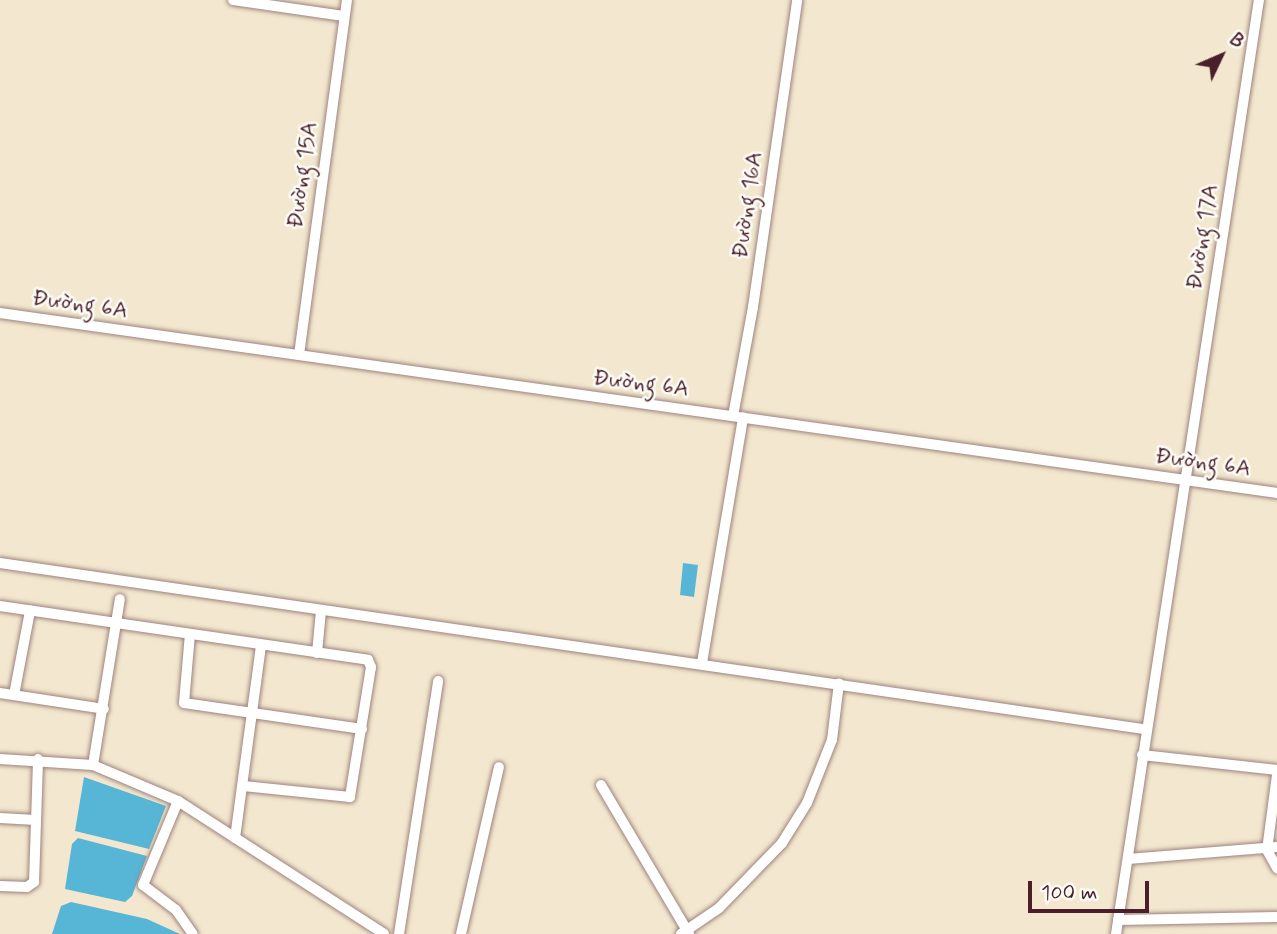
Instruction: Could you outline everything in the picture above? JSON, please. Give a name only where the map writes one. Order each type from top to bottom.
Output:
[{"type":"street","points":[[233,0],[344,16]]},
{"type":"street","name":"Đường 15A","points":[[299,355],[347,0]]},
{"type":"street","name":"Đường 16A","points":[[702,663],[797,0]]},
{"type":"street","name":"Đường 17A","points":[[1117,927],[1144,729],[1259,0]]},
{"type":"street","name":"Đường 6A","points":[[0,313],[1277,493]]},
{"type":"street","points":[[0,563],[1144,729]]},
{"type":"street","points":[[93,765],[120,599]]},
{"type":"street","points":[[0,606],[368,660],[371,667],[350,797],[244,786]]},
{"type":"street","points":[[14,695],[30,611]]},
{"type":"street","points":[[317,653],[321,611]]},
{"type":"street","points":[[190,634],[182,701],[362,729]]},
{"type":"street","points":[[234,838],[244,786],[261,645]]},
{"type":"street","points":[[399,934],[438,681]]},
{"type":"street","points":[[601,785],[686,933],[752,876],[782,843],[807,803],[832,740],[839,683]]},
{"type":"street","points":[[0,693],[104,709]]},
{"type":"street","points":[[1142,755],[1277,769]]},
{"type":"street","points":[[0,759],[38,759],[93,765],[178,801],[384,934]]},
{"type":"street","points":[[0,886],[27,887],[34,882],[38,759]]},
{"type":"street","points":[[461,934],[499,767]]},
{"type":"street","points":[[1277,775],[1272,848],[1277,868]]},
{"type":"street","points":[[178,801],[142,885],[176,910],[193,934]]},
{"type":"street","points":[[0,818],[36,820]]},
{"type":"street","points":[[1128,859],[1272,848]]},
{"type":"street","points":[[1117,927],[1277,917]]},
{"type":"water","points":[[683,563],[698,565],[694,597],[680,595]]},
{"type":"water","points":[[84,777],[166,806],[149,849],[75,831]]},
{"type":"water","points":[[78,838],[147,856],[132,896],[125,902],[65,889],[72,844]]},
{"type":"water","points":[[71,902],[147,919],[180,934],[52,934],[61,906]]}]
